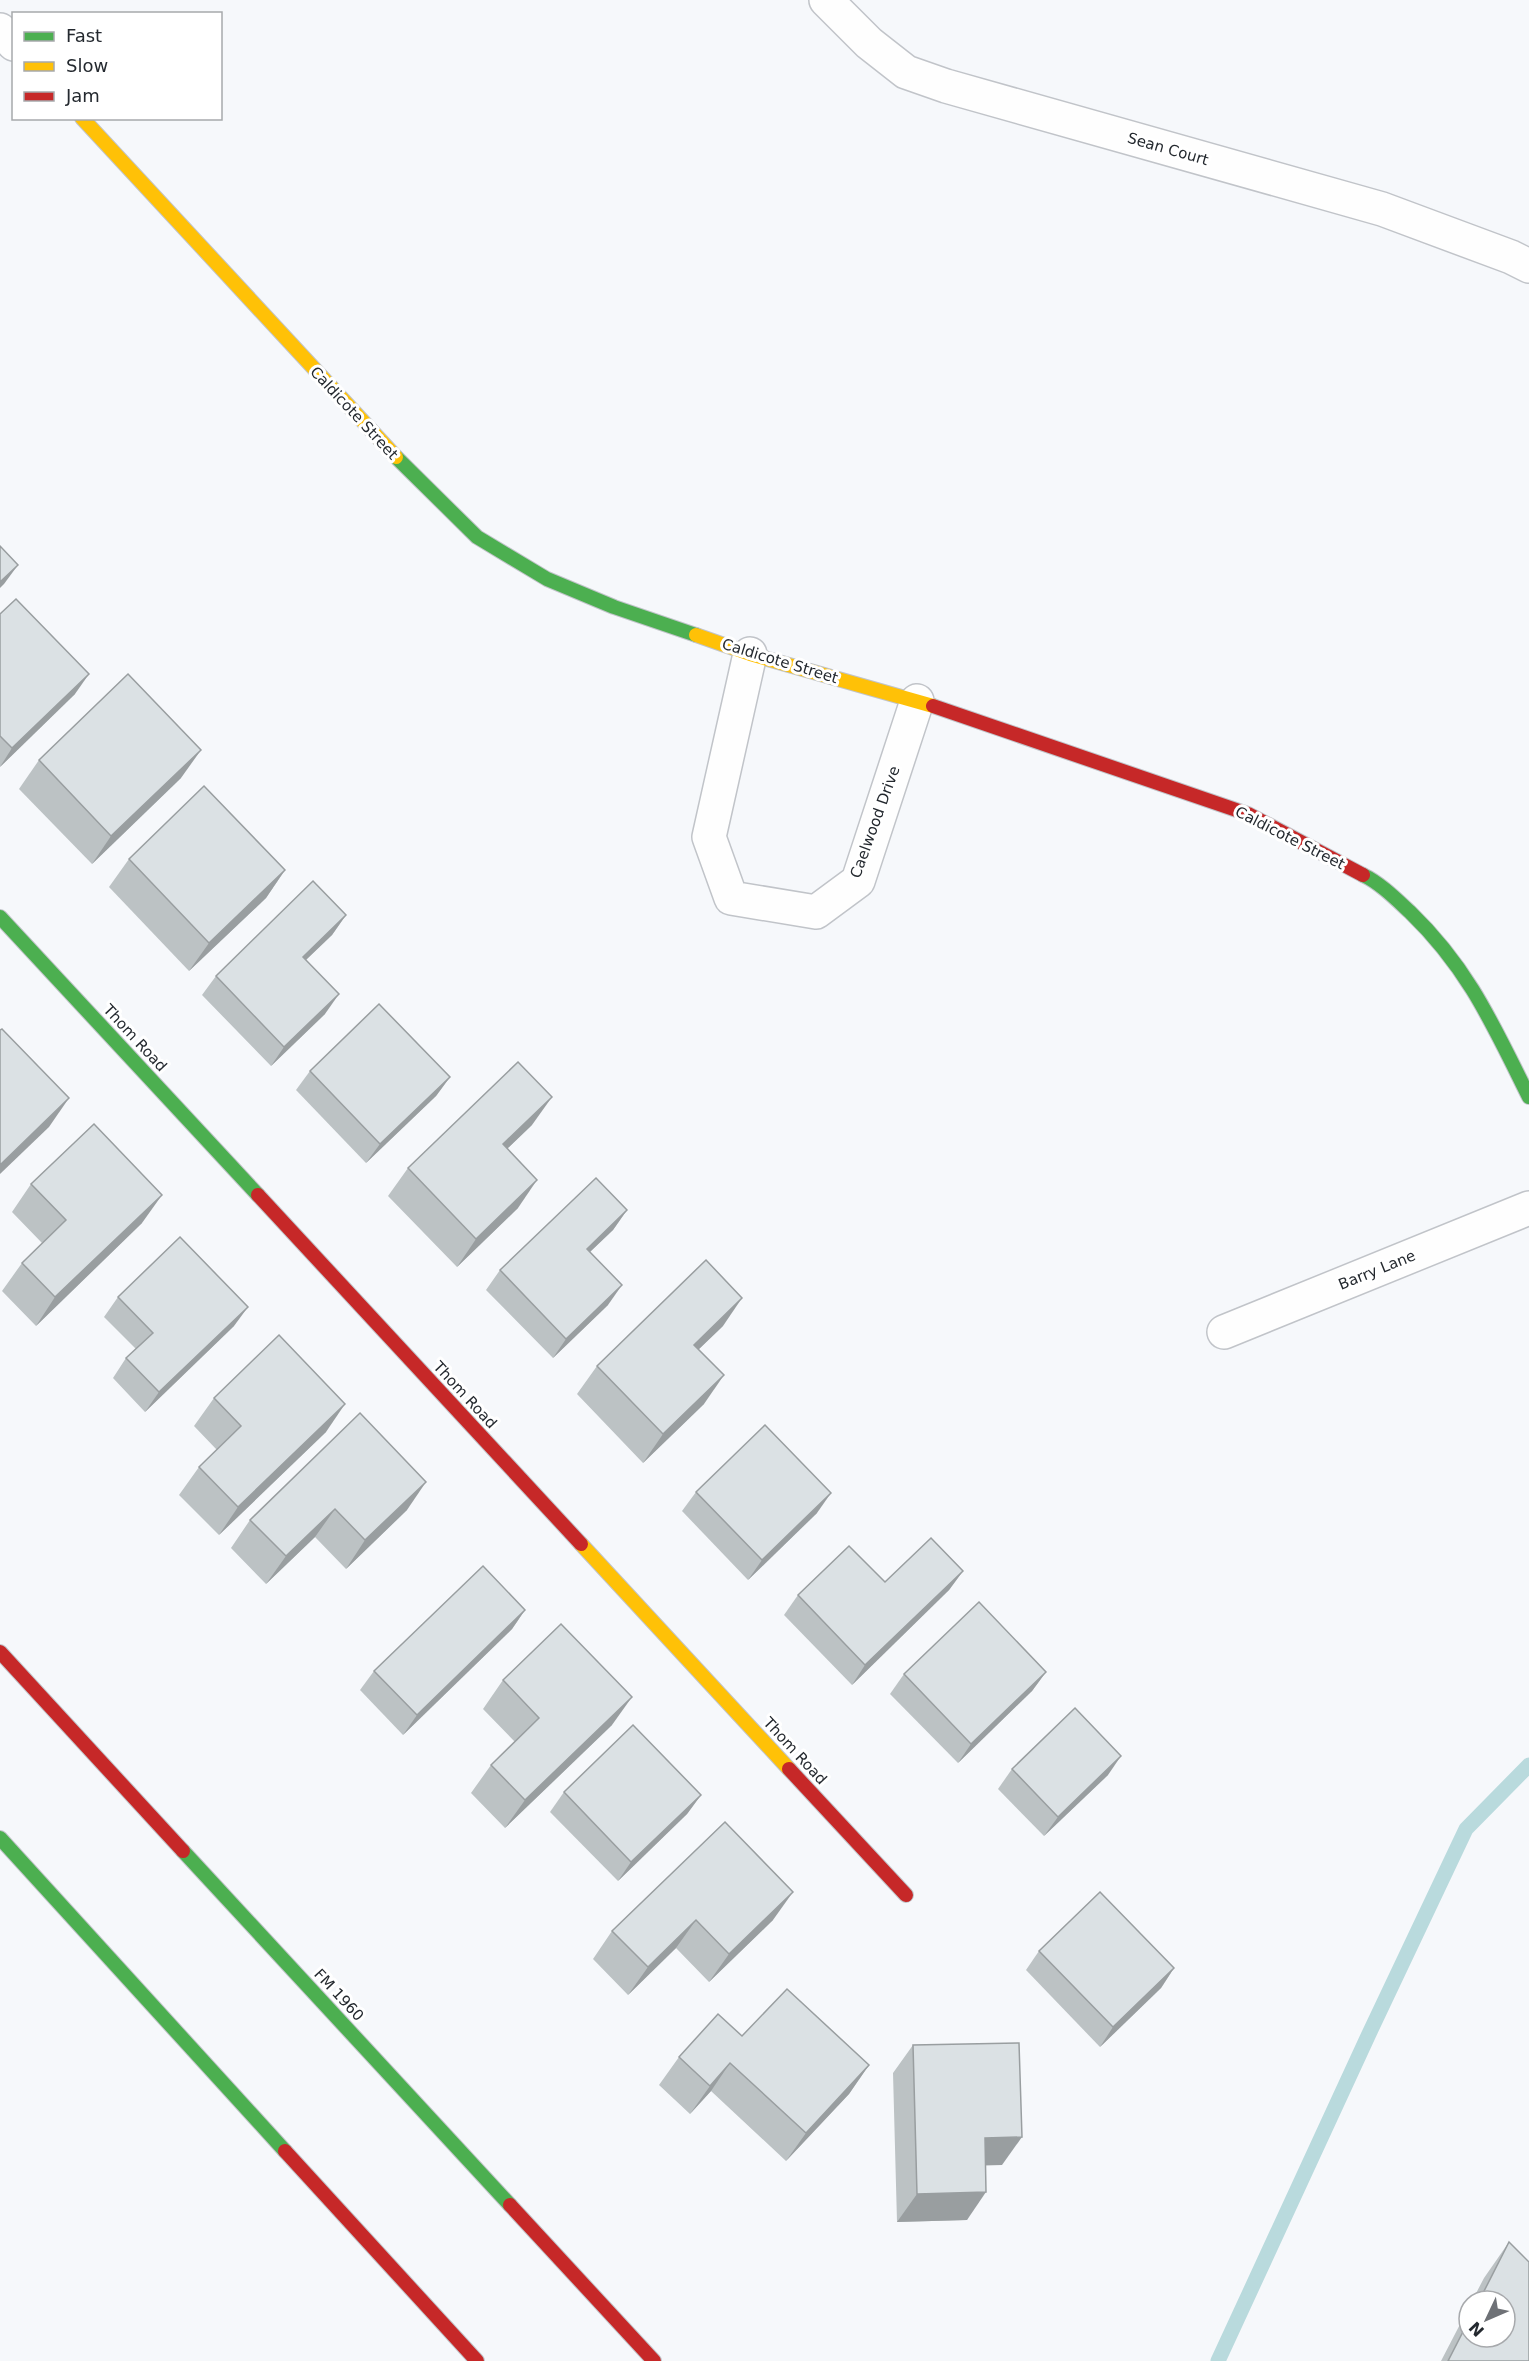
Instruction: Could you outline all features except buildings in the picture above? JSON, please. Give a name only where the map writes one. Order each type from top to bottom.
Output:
[{"type":"street","name":"Sean Court","points":[[826,0],[869,43],[906,72],[957,90],[1382,209],[1511,257],[1529,266]]},
{"type":"street","points":[[0,30],[12,42]]},
{"type":"street","name":"Caldicote Street","points":[[84,120],[417,481],[477,537],[547,579],[614,607],[750,654],[917,701],[1248,814],[1368,877],[1431,933],[1459,967],[1483,1004],[1529,1098]]},
{"type":"street","name":"Caelwood Drive","points":[[750,654],[709,837],[731,898],[816,912],[858,881],[917,701]]},
{"type":"street","name":"Thom Road","points":[[0,917],[906,1895]]},
{"type":"street","name":"Barry Lane","points":[[1224,1332],[1529,1208]]},
{"type":"street","name":"FM 1960","points":[[0,1652],[654,2361]]},
{"type":"street","points":[[0,1838],[477,2361]]},
{"type":"waterway","points":[[1218,2361],[1466,1829],[1529,1765]]},
{"type":"traffic: fast","points":[[396,457],[477,537],[547,579],[614,607],[696,635]]},
{"type":"traffic: fast","points":[[1363,875],[1382,887],[1405,907],[1431,933],[1448,955],[1478,999],[1529,1097]]},
{"type":"traffic: fast","points":[[0,917],[258,1195]]},
{"type":"traffic: fast","points":[[0,1838],[285,2151]]},
{"type":"traffic: fast","points":[[183,1851],[510,2205]]},
{"type":"traffic: slow","points":[[84,120],[396,457]]},
{"type":"traffic: slow","points":[[696,635],[750,654],[933,706]]},
{"type":"traffic: slow","points":[[581,1544],[789,1769]]},
{"type":"traffic: jam","points":[[933,706],[1248,814],[1363,875]]},
{"type":"traffic: jam","points":[[258,1195],[581,1544]]},
{"type":"traffic: jam","points":[[0,1652],[183,1851]]},
{"type":"traffic: jam","points":[[789,1769],[906,1895]]},
{"type":"traffic: jam","points":[[285,2151],[477,2361]]},
{"type":"traffic: jam","points":[[510,2205],[654,2361]]}]
